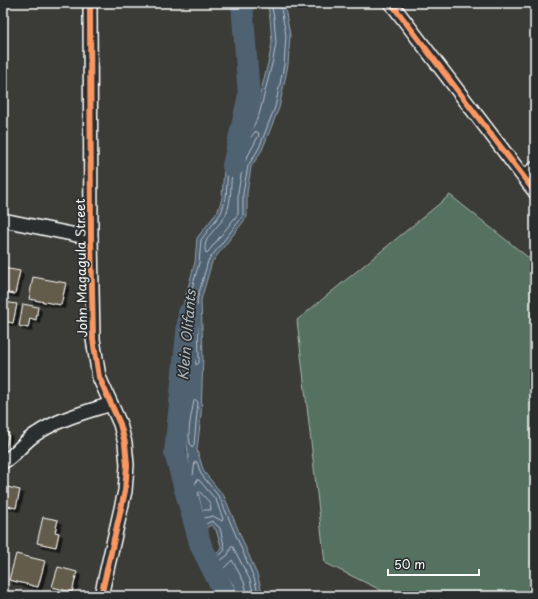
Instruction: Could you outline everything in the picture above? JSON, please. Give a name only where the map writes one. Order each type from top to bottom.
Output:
[{"type":"street","name":"John Magagula Street","points":[[90,3],[93,338],[99,377],[120,424],[125,443],[127,465],[125,491],[101,596]]},
{"type":"street","points":[[391,3],[535,192]]},
{"type":"street","points":[[3,220],[91,238]]},
{"type":"street","points":[[3,462],[8,460],[20,446],[36,434],[75,416],[111,404]]},
{"type":"lane","points":[[522,174],[535,165]]},
{"type":"green space","points":[[450,195],[535,263],[535,596],[393,596],[325,563],[297,320]]},
{"type":"water","points":[[267,3],[284,3],[290,35],[288,65],[279,108],[262,150],[251,167],[247,193],[247,217],[212,262],[201,300],[203,355],[201,416],[197,450],[204,472],[224,496],[258,577],[263,596],[222,596],[206,571],[204,561],[209,553],[216,554],[222,549],[216,530],[211,525],[201,531],[199,527],[191,522],[184,502],[183,490],[190,474],[185,425],[190,397],[191,367],[189,349],[182,336],[179,321],[195,262],[197,238],[218,211],[222,198],[224,168],[234,144],[248,127],[255,114],[272,42]]},
{"type":"building","points":[[3,268],[20,271],[15,294],[3,292]]},
{"type":"building","points":[[33,277],[66,283],[61,305],[29,299]]},
{"type":"building","points":[[3,302],[17,304],[13,323],[3,321]]},
{"type":"building","points":[[23,304],[38,307],[36,320],[30,318],[28,328],[19,326]]},
{"type":"building","points":[[3,432],[9,433],[5,451],[3,451]]},
{"type":"building","points":[[3,486],[20,490],[16,508],[3,505]]},
{"type":"building","points":[[43,517],[58,520],[55,532],[59,533],[56,547],[37,543]]},
{"type":"building","points":[[16,554],[45,561],[38,587],[9,580]]},
{"type":"building","points":[[58,567],[77,572],[72,592],[52,587]]},
{"type":"waterway","name":"Klein Olifants","points":[[233,166],[249,95],[242,3]]},
{"type":"waterway","name":"Klein Olifants","points":[[189,313],[175,453],[201,546],[226,596]]},
{"type":"cycle path","points":[[90,3],[93,339],[99,377],[120,424],[125,443],[127,465],[125,491],[101,596]]},
{"type":"cycle path","points":[[391,3],[535,192]]}]
